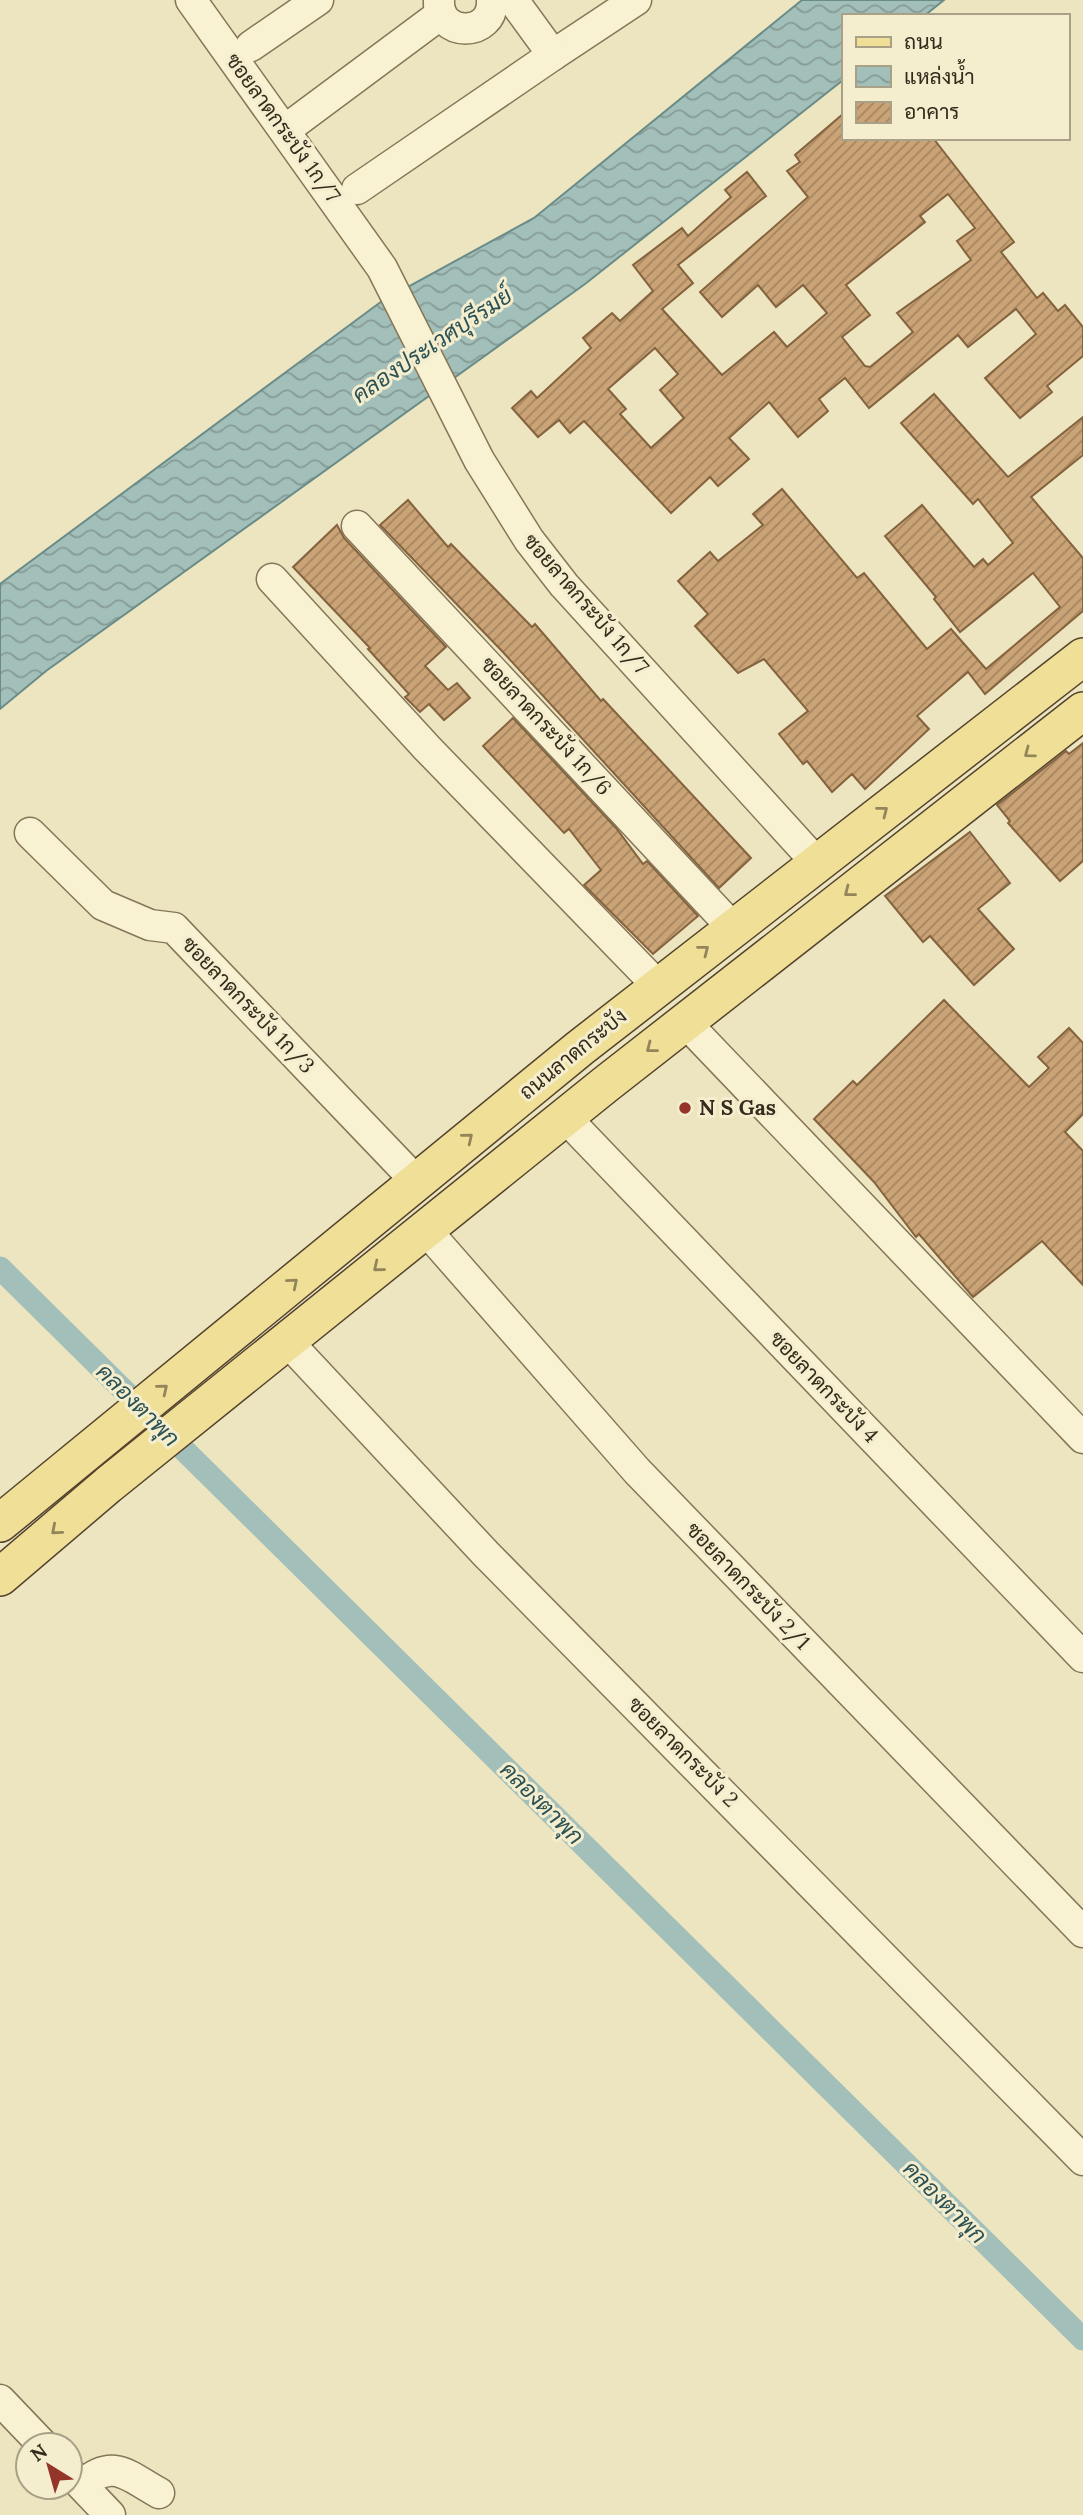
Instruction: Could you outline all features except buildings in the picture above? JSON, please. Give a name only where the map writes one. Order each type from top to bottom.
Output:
[{"type":"main road","name":"ถนนลาดกระบัง","points":[[2,1518],[658,986],[1083,657]]},
{"type":"main road","name":"ถนนลาดกระบัง","points":[[0,1577],[108,1485],[565,1117],[1083,711]]},
{"type":"street","name":"ซอยลาดกระบัง 1ก/7","points":[[191,0],[285,130],[347,196],[479,460],[528,540],[564,585],[816,862]]},
{"type":"street","points":[[251,46],[318,0]]},
{"type":"street","points":[[285,130],[440,7],[453,27],[470,29],[485,21],[493,0]]},
{"type":"street","points":[[513,0],[553,55]]},
{"type":"street","points":[[347,196],[636,0]]},
{"type":"street","name":"ซอยลาดกระบัง 1ก/6","points":[[357,526],[733,928]]},
{"type":"street","points":[[271,579],[428,748],[658,986]]},
{"type":"street","name":"ซอยลาดกระบัง 1ก/3","points":[[30,833],[103,905],[150,925],[174,928],[416,1181]]},
{"type":"street","points":[[685,1022],[1083,1438]]},
{"type":"street","name":"ซอยลาดกระบัง 4","points":[[565,1117],[1082,1656]]},
{"type":"street","name":"ซอยลาดกระบัง 2/1","points":[[425,1229],[637,1471],[1083,1932]]},
{"type":"street","name":"ซอยลาดกระบัง 2","points":[[274,1351],[486,1554],[1083,2160]]},
{"type":"street","points":[[0,2400],[30,2431]]},
{"type":"street","points":[[84,2476],[105,2469],[119,2471],[159,2493]]},
{"type":"street","points":[[84,2487],[110,2515]]},
{"type":"water","name":"คลองประเวศบุรีรมย์","points":[[802,0],[944,0],[926,14],[842,14],[842,81],[585,284],[46,671],[0,709],[0,584],[382,301],[534,218]]},
{"type":"waterway","name":"คลองตาพุก","points":[[0,1268],[1083,2339]]},
{"type":"place","name":"N S Gas","points":[[685,1108]]}]
